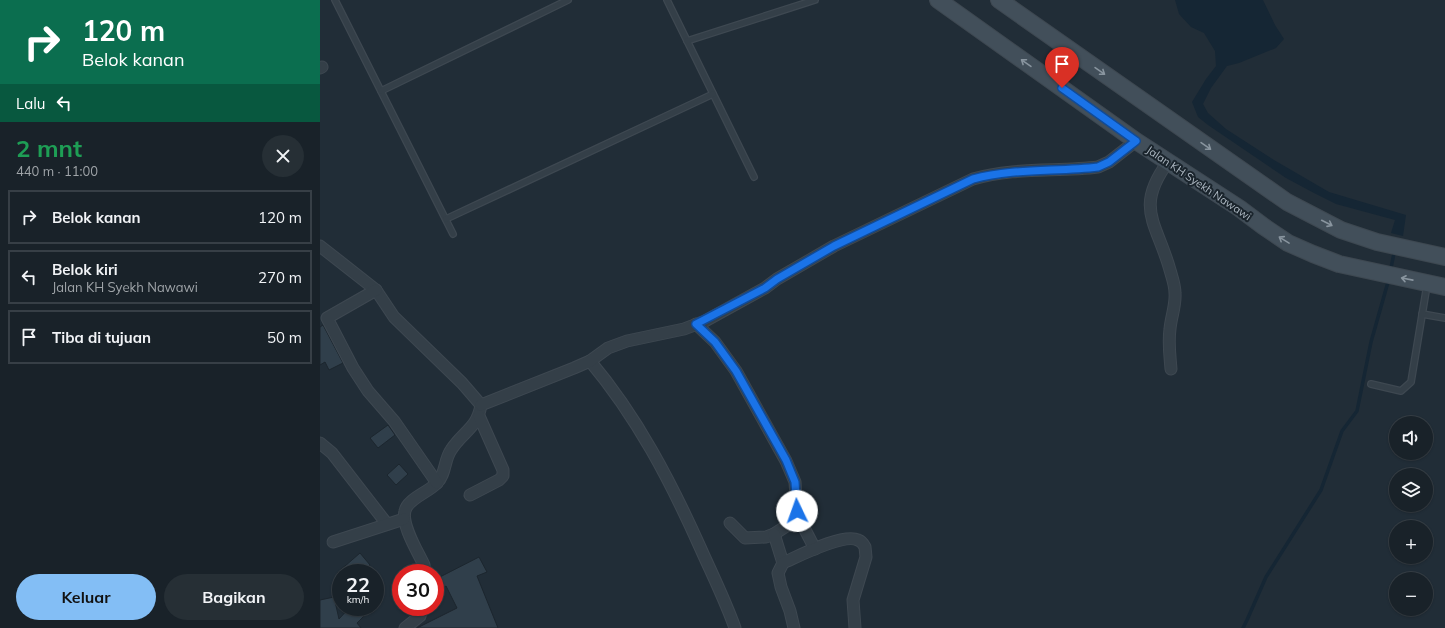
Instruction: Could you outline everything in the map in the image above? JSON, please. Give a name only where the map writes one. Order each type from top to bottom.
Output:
[{"type":"main road","name":"Jalan KH Syekh Nawawi","points":[[938,0],[1136,141],[1239,208],[1288,242],[1312,254],[1340,264],[1445,287]]},
{"type":"main road","points":[[999,0],[1286,202],[1341,230],[1377,242],[1445,257]]},
{"type":"street","points":[[424,564],[404,519],[405,510],[408,504],[437,483],[444,471],[447,457],[451,449],[475,422],[480,410],[574,368],[590,360],[608,348],[627,341],[664,334],[696,324],[765,288],[777,279],[834,246],[973,179],[990,174],[1007,172],[1098,167],[1109,162],[1136,141]]},
{"type":"street","points":[[1168,162],[1156,182],[1150,199],[1149,209],[1151,219],[1166,256],[1175,293],[1169,344],[1171,369]]},
{"type":"street","points":[[320,246],[376,290],[394,317],[462,383],[480,410],[503,470],[503,476],[499,480],[470,494]]},
{"type":"street","points":[[376,290],[324,319],[368,391],[394,421],[437,483]]},
{"type":"street","points":[[696,324],[715,342],[736,371],[786,460],[795,482],[797,511],[799,518],[815,550]]},
{"type":"street","points":[[590,360],[632,416],[664,472],[687,516],[722,593],[735,628]]},
{"type":"street","points":[[320,443],[332,453],[387,524]]},
{"type":"street","points":[[730,523],[745,538],[766,537],[774,534],[799,518]]},
{"type":"street","points":[[333,542],[404,519]]},
{"type":"street","points":[[774,534],[783,563]]},
{"type":"street","points":[[794,628],[778,573],[783,563],[832,542],[845,539],[858,540],[865,547],[866,557],[852,600],[855,628]]},
{"type":"street","points":[[405,628],[420,616]]},
{"type":"lane","points":[[335,0],[453,234]]},
{"type":"lane","points":[[381,91],[568,0]]},
{"type":"lane","points":[[667,0],[754,177]]},
{"type":"lane","points":[[687,41],[815,0]]},
{"type":"lane","points":[[446,219],[713,94]]},
{"type":"lane","points":[[1371,384],[1401,391],[1411,382],[1428,283]]},
{"type":"lane","points":[[1422,314],[1445,318]]},
{"type":"water","points":[[1175,0],[1263,0],[1275,25],[1284,39],[1276,48],[1239,63],[1227,66],[1211,88],[1203,104],[1208,113],[1226,129],[1274,160],[1329,192],[1406,215],[1403,236],[1391,233],[1395,220],[1336,204],[1314,193],[1286,178],[1198,117],[1192,102],[1216,66],[1215,51],[1204,33],[1191,27],[1179,14]]},
{"type":"building","points":[[323,325],[343,363],[329,370],[325,362],[320,365],[320,327]]},
{"type":"building","points":[[388,425],[395,435],[378,448],[370,438]]},
{"type":"building","points":[[399,464],[408,474],[396,485],[387,475]]},
{"type":"building","points":[[360,553],[369,564],[347,564]]},
{"type":"building","points":[[479,557],[487,572],[477,576],[498,628],[417,628],[441,616],[444,616],[444,614],[457,608],[446,586],[444,587],[444,575]]},
{"type":"building","points":[[332,597],[332,616],[338,616],[339,619],[342,616],[364,616],[357,623],[361,628],[320,628],[320,600]]},
{"type":"waterway","points":[[1391,268],[1394,253]]},
{"type":"waterway","points":[[1243,628],[1266,577],[1321,490],[1342,431],[1357,411],[1371,342],[1388,282]]},
{"type":"route","points":[[797,511],[795,482],[786,460],[736,371],[715,342],[696,324],[735,305],[834,246],[973,179],[990,174],[1007,172],[1098,167],[1109,162],[1136,141],[1062,88]]}]
